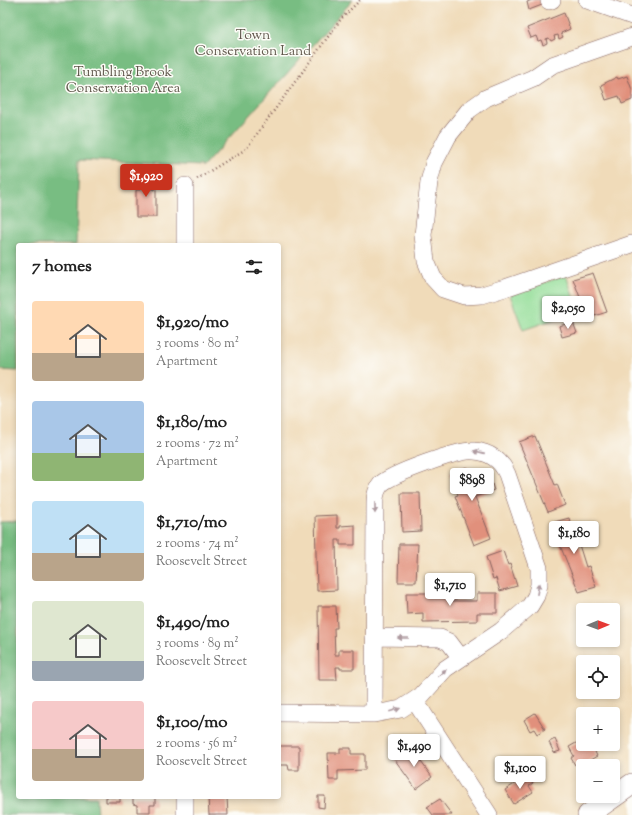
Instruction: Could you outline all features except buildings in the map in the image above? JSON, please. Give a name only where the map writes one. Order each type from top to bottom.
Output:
[{"type":"main road","points":[[599,812],[632,784]]},
{"type":"street","points":[[587,0],[632,16]]},
{"type":"street","points":[[632,37],[552,65],[534,78],[486,98],[469,110],[448,136],[434,163],[429,182],[423,235],[424,252],[433,278],[443,289],[464,296],[482,295],[505,288],[632,244]]},
{"type":"street","points":[[185,186],[185,243]]},
{"type":"street","points":[[281,713],[374,714],[395,711],[415,701],[440,674],[517,618],[534,601],[539,585],[538,568],[507,474],[498,460],[480,452],[460,452],[399,474],[386,480],[377,490],[375,501],[374,714]]},
{"type":"street","points":[[374,637],[440,638],[449,642],[461,658]]},
{"type":"street","points":[[415,701],[489,815]]},
{"type":"street","points":[[185,799],[185,815]]},
{"type":"path","points":[[185,186],[246,149],[341,19],[360,0]]},
{"type":"green space","name":"Tumbling Brook Conservation Area","points":[[0,0],[353,0],[202,168],[202,166],[79,160],[76,243],[16,243],[16,371],[0,370]]},
{"type":"green space","points":[[566,275],[578,311],[523,330],[510,295]]},
{"type":"green space","points":[[16,521],[16,799],[96,799],[97,815],[0,815],[0,522]]},
{"type":"park label","name":"Town Conservation Land","points":[[253,44]]}]
